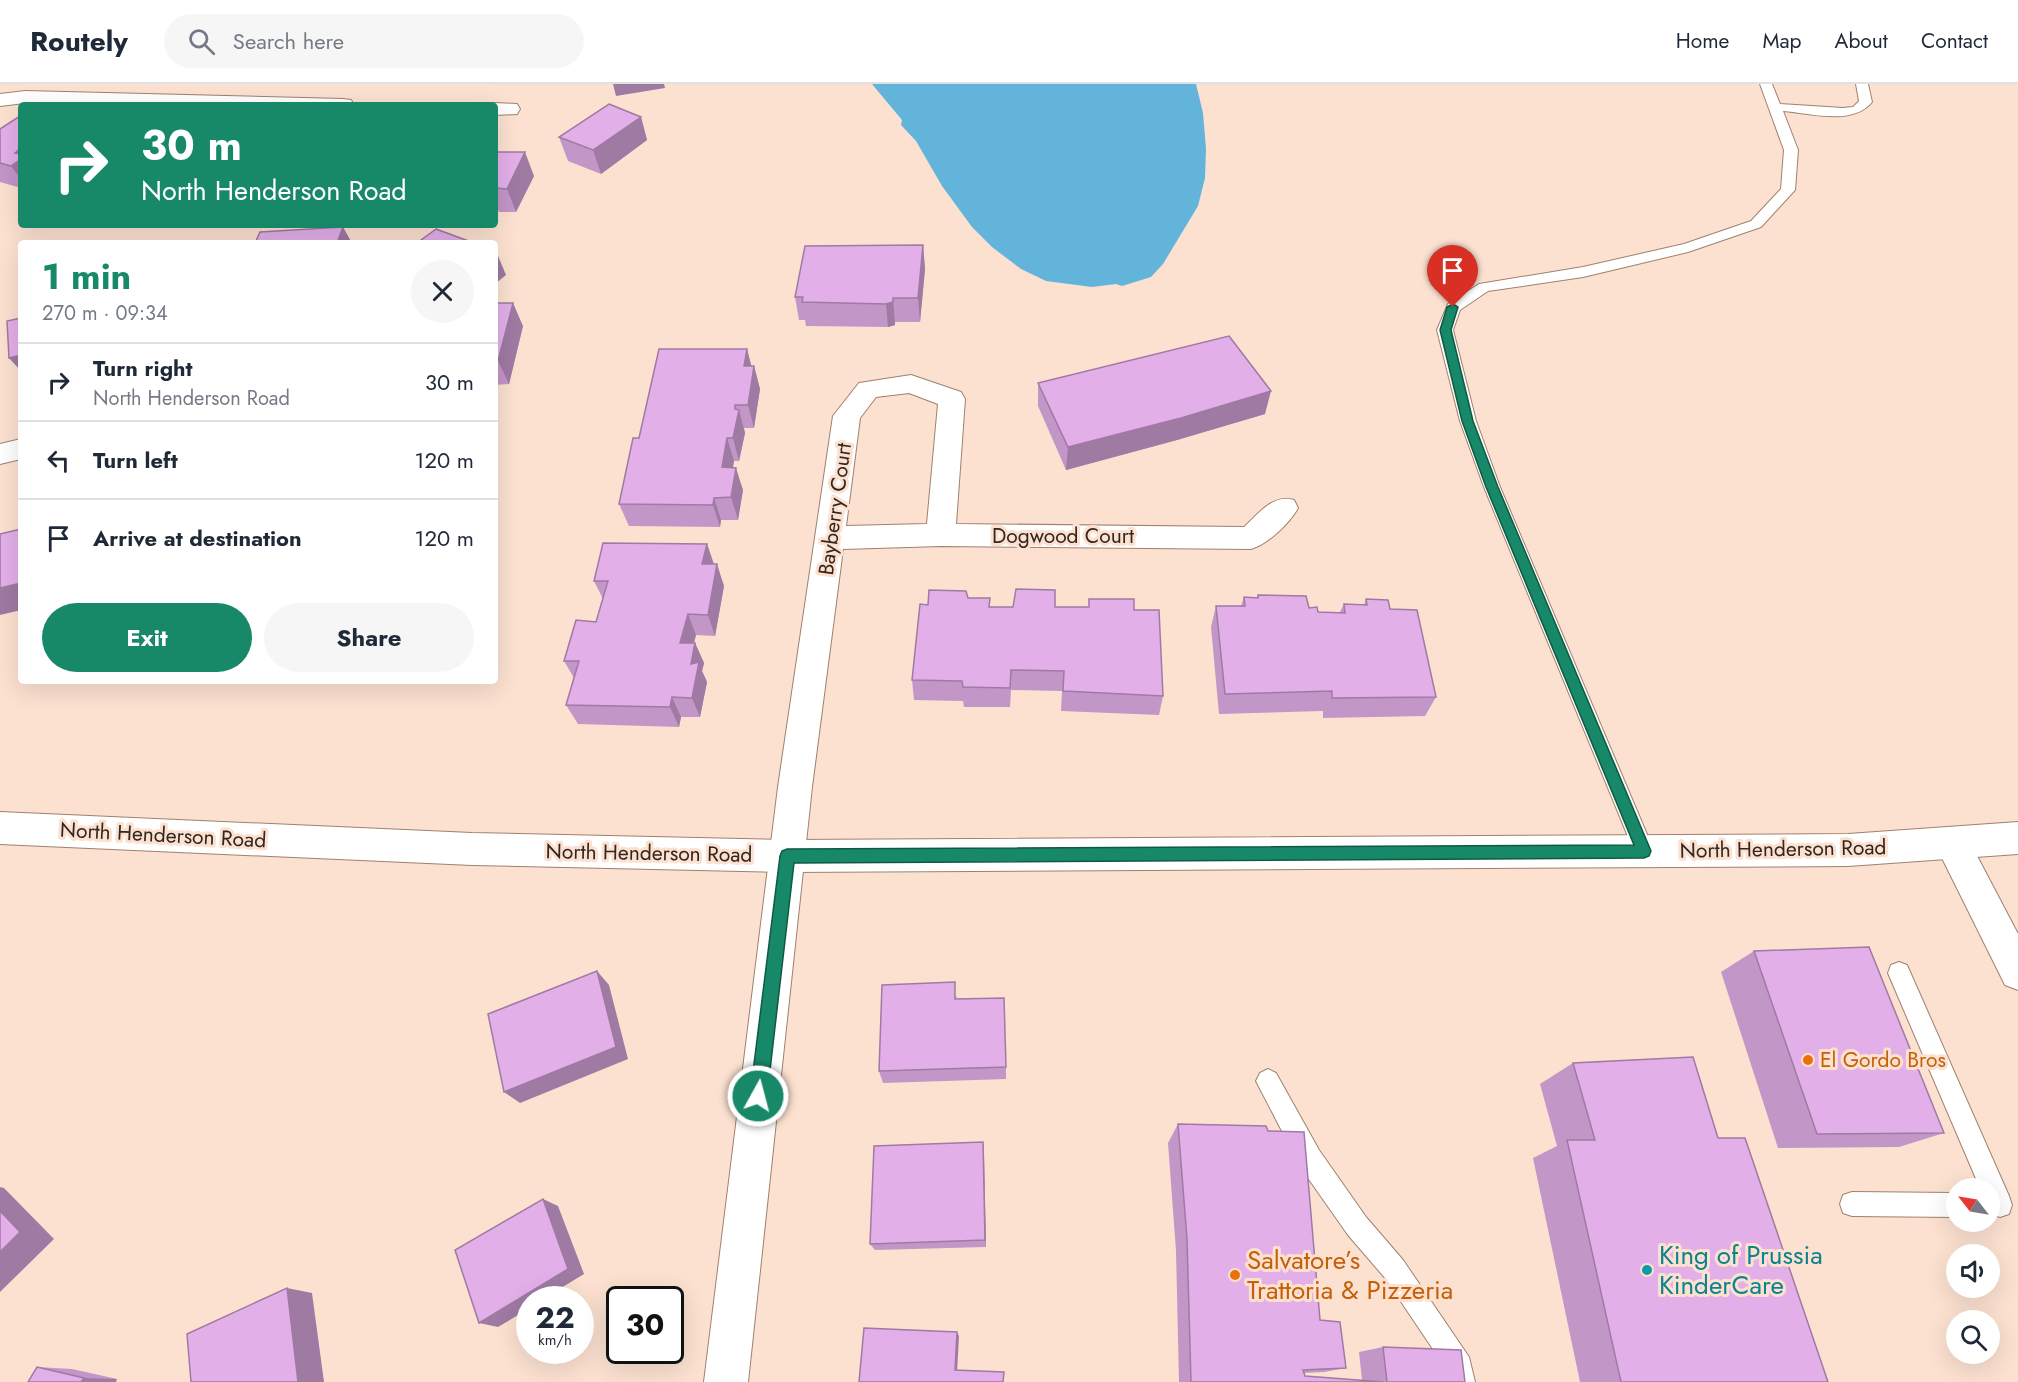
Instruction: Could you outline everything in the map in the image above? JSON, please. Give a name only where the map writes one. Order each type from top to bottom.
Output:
[{"type":"street","points":[[0,99],[25,97],[224,102]]},
{"type":"street","name":"Bayberry Court","points":[[726,1382],[787,856],[847,416],[868,389],[910,384],[952,399],[941,535]]},
{"type":"street","points":[[0,454],[18,450]]},
{"type":"street","name":"Dogwood Court","points":[[831,538],[941,535],[1251,538],[1284,508]]},
{"type":"street","name":"North Henderson Road","points":[[0,828],[472,849],[787,856],[1848,850],[2018,838]]},
{"type":"street","points":[[1953,844],[2018,972]]},
{"type":"lane","points":[[1644,851],[1488,476],[1468,421],[1445,330],[1453,307],[1484,287],[1594,270],[1688,248],[1756,224],[1788,190],[1791,150],[1766,84]]},
{"type":"lane","points":[[1775,107],[1843,112],[1857,110],[1866,102],[1862,84]]},
{"type":"lane","points":[[1899,973],[2002,1205]]},
{"type":"lane","points":[[1268,1081],[1310,1159],[1357,1226],[1394,1269],[1460,1365],[1462,1382]]},
{"type":"lane","points":[[1851,1203],[1946,1205]]},
{"type":"water","points":[[872,84],[1196,84],[1203,113],[1206,149],[1205,178],[1198,206],[1163,264],[1151,277],[1122,286],[1116,284],[1092,287],[1046,281],[1021,269],[992,247],[972,227],[942,186],[916,141],[901,125],[902,120]]},
{"type":"building","points":[[609,104],[641,117],[593,150],[559,137]]},
{"type":"building","points":[[18,117],[18,150],[15,153],[18,154],[18,161],[11,166],[0,163],[0,129]]},
{"type":"building","points":[[498,152],[525,152],[507,189],[498,188]]},
{"type":"building","points":[[343,228],[338,240],[256,240],[260,232]]},
{"type":"building","points":[[436,229],[466,240],[421,240]]},
{"type":"building","points":[[923,245],[918,298],[893,298],[893,302],[886,304],[802,302],[803,297],[795,297],[805,246]]},
{"type":"building","points":[[498,303],[513,303],[498,361]]},
{"type":"building","points":[[18,319],[18,356],[9,358],[7,321]]},
{"type":"building","points":[[1229,336],[1271,391],[1181,418],[1068,447],[1038,383]]},
{"type":"building","points":[[659,349],[747,349],[744,366],[754,366],[748,405],[735,405],[735,409],[739,410],[733,438],[727,438],[722,467],[736,468],[731,497],[714,498],[713,505],[619,504],[633,438],[639,438]]},
{"type":"building","points":[[18,530],[18,584],[0,588],[0,534]]},
{"type":"building","points":[[603,543],[707,544],[702,564],[717,564],[708,615],[688,614],[680,643],[695,643],[691,664],[699,662],[692,698],[672,697],[670,707],[566,705],[579,661],[564,661],[576,620],[596,622],[608,581],[594,581]]},
{"type":"building","points":[[1016,589],[1055,590],[1055,607],[1089,607],[1089,599],[1134,599],[1134,610],[1159,610],[1163,696],[1063,691],[1064,671],[1011,670],[1010,688],[963,687],[962,681],[912,680],[920,604],[928,605],[929,590],[966,591],[968,598],[990,598],[989,607],[1013,607]]},
{"type":"building","points":[[1258,595],[1306,596],[1309,608],[1317,607],[1318,612],[1345,613],[1344,604],[1367,605],[1366,599],[1388,600],[1390,609],[1417,610],[1436,697],[1332,698],[1332,691],[1225,694],[1216,606],[1245,606],[1244,597],[1258,598]]},
{"type":"building","points":[[1869,947],[1944,1133],[1817,1134],[1754,951]]},
{"type":"building","points":[[597,971],[616,1047],[504,1092],[488,1014]]},
{"type":"building","points":[[955,982],[955,999],[1004,998],[1006,1067],[879,1071],[882,985]]},
{"type":"building","name":"King of Prussia KinderCare","points":[[1693,1057],[1718,1138],[1745,1138],[1828,1382],[1621,1382],[1567,1140],[1595,1140],[1573,1063]]},
{"type":"building","name":"Salvatore’s Trattoria & Pizzeria","points":[[1178,1124],[1266,1126],[1268,1131],[1304,1132],[1320,1320],[1340,1322],[1346,1368],[1303,1370],[1305,1376],[1384,1382],[1191,1382],[1187,1239]]},
{"type":"building","points":[[983,1142],[985,1240],[870,1244],[874,1146]]},
{"type":"building","points":[[543,1199],[568,1269],[540,1286],[516,1286],[516,1301],[479,1323],[455,1250]]},
{"type":"building","points":[[0,1211],[20,1232],[0,1252]]},
{"type":"building","points":[[287,1288],[298,1382],[191,1382],[187,1334]]},
{"type":"building","points":[[864,1328],[957,1332],[955,1370],[1004,1372],[1003,1382],[859,1382]]},
{"type":"building","points":[[1383,1347],[1461,1350],[1465,1382],[1387,1382]]},
{"type":"building","points":[[37,1367],[84,1378],[81,1382],[28,1382]]},
{"type":"place","name":"El Gordo Bros","points":[[1808,1060]]},
{"type":"place","name":"King of Prussia KinderCare","points":[[1647,1270]]},
{"type":"place","name":"Salvatore’s Trattoria & Pizzeria","points":[[1235,1275]]},
{"type":"route","points":[[758,1096],[787,856],[1644,851],[1492,487],[1468,421],[1445,330],[1453,307]]}]
